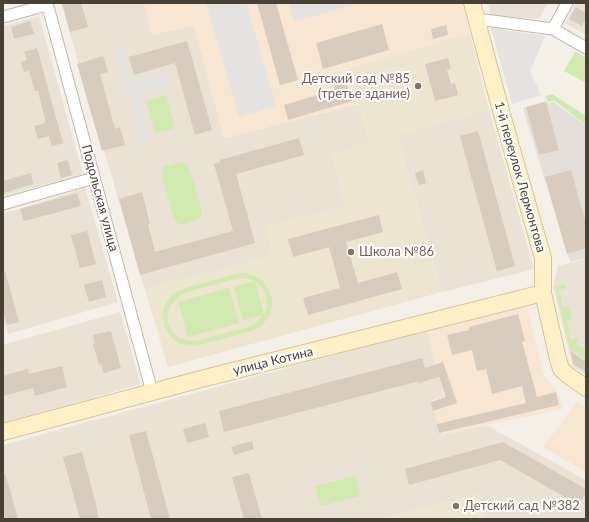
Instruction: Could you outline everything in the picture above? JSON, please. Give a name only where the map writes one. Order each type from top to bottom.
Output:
[{"type":"street","name":"1-й переулок Лермонтова","points":[[472,3],[502,118],[543,258],[543,293],[558,359],[561,369],[586,388]]},
{"type":"street","points":[[553,29],[567,3]]},
{"type":"street","points":[[3,17],[47,4]]},
{"type":"street","name":"Подольская улица","points":[[47,4],[152,392]]},
{"type":"street","points":[[477,19],[553,29],[586,48]]},
{"type":"street","points":[[3,204],[94,178]]},
{"type":"street","name":"улица Котина","points":[[3,432],[152,392],[543,293]]},
{"type":"shaded area","points":[[61,3],[144,3],[152,35],[194,25],[224,138],[359,104],[370,142],[332,154],[346,206],[267,227],[272,250],[265,258],[145,290]]},
{"type":"shaded area","points":[[144,3],[462,3],[470,33],[349,68],[359,104],[224,138],[194,26],[152,35]]},
{"type":"shaded area","points":[[206,3],[246,3],[276,106],[239,117]]},
{"type":"shaded area","points":[[289,3],[360,3],[294,22]]},
{"type":"shaded area","points":[[488,3],[548,3],[539,19],[491,15]]},
{"type":"shaded area","points":[[576,3],[586,3],[586,35],[565,23]]},
{"type":"shaded area","points":[[39,16],[83,174],[3,196],[3,26]]},
{"type":"shaded area","points":[[491,28],[545,36],[530,71],[541,95],[512,104]]},
{"type":"shaded area","name":"Школа №86","points":[[470,33],[489,109],[397,135],[442,292],[168,367],[145,290],[265,258],[272,250],[267,227],[346,206],[332,153],[370,142],[349,68]]},
{"type":"shaded area","points":[[121,47],[130,81],[164,72],[168,87],[137,96],[150,143],[142,145],[115,48]]},
{"type":"shaded area","points":[[546,101],[548,104],[554,102],[585,125],[586,129],[586,258],[571,262],[523,108]]},
{"type":"shaded area","points":[[489,109],[534,269],[442,292],[397,135]]},
{"type":"shaded area","points":[[85,188],[118,302],[8,334],[3,318],[3,213]]},
{"type":"shaded area","points":[[586,259],[586,374],[573,367],[553,287],[558,266]]},
{"type":"shaded area","points":[[526,303],[544,376],[558,392],[563,409],[441,435],[431,400],[444,396],[427,330]]},
{"type":"shaded area","points":[[120,312],[141,384],[3,423],[3,345]]},
{"type":"shaded area","points":[[427,330],[444,396],[441,435],[486,425],[586,480],[586,519],[485,519],[478,494],[381,519],[3,519],[3,445]]},
{"type":"shaded area","points":[[577,402],[586,406],[586,472],[543,447]]},
{"type":"shaded area","name":"Детский сад №382","points":[[478,494],[485,519],[381,519]]},
{"type":"green space","points":[[575,52],[586,58],[586,83],[564,71]]},
{"type":"green space","points":[[552,94],[586,116],[586,125],[555,101],[548,102],[545,96]]},
{"type":"green space","points":[[166,95],[175,128],[155,133],[146,101]]},
{"type":"green space","points":[[182,162],[189,168],[202,211],[199,219],[180,225],[174,219],[162,176],[164,167]]},
{"type":"green space","points":[[240,273],[245,273],[255,276],[263,281],[272,298],[272,307],[269,316],[260,327],[251,331],[197,346],[187,346],[178,343],[170,336],[165,328],[163,318],[166,303],[172,295],[185,288]],"holes":[[[238,278],[246,278],[254,281],[234,287],[243,320],[263,315],[253,325],[195,341],[179,338],[173,332],[168,322],[168,314],[170,306],[178,297],[185,293]],[[255,281],[263,289],[266,297],[267,306],[264,315]]]},
{"type":"green space","points":[[566,285],[566,288],[559,290],[563,307],[568,306],[572,319],[567,321],[570,339],[577,338],[576,344],[586,350],[586,361],[579,356],[580,355],[570,350],[555,286]]},
{"type":"green space","points":[[229,288],[239,323],[188,337],[178,302]]},
{"type":"green space","points":[[355,476],[360,496],[321,506],[315,486]]},
{"type":"building","points":[[62,3],[81,3],[88,27],[70,32]]},
{"type":"building","points":[[257,3],[276,3],[298,80],[280,85]]},
{"type":"building","points":[[576,7],[586,13],[586,19],[582,26],[569,19]]},
{"type":"building","points":[[30,21],[34,34],[14,39],[11,27]]},
{"type":"building","points":[[382,24],[389,50],[323,69],[316,43]]},
{"type":"building","points":[[446,25],[448,35],[433,39],[431,29]]},
{"type":"building","points":[[187,41],[212,130],[195,135],[175,63],[134,75],[129,57]]},
{"type":"building","points":[[37,48],[63,143],[52,146],[49,136],[38,139],[34,126],[46,123],[38,91],[35,91],[29,71],[24,72],[21,62],[27,60],[24,52]]},
{"type":"building","points":[[103,56],[108,72],[100,74],[115,129],[120,127],[125,145],[102,151],[77,64]]},
{"type":"building","points":[[448,58],[451,69],[447,70],[451,84],[455,83],[458,95],[435,101],[425,64]]},
{"type":"building","points":[[345,78],[352,101],[288,120],[284,105],[335,90],[333,82]]},
{"type":"building","points":[[546,102],[559,150],[539,155],[526,107]]},
{"type":"building","points":[[478,131],[515,266],[497,271],[460,136]]},
{"type":"building","points":[[299,138],[304,155],[236,174],[255,243],[140,275],[119,199],[142,192],[155,252],[233,231],[214,164],[220,162],[220,160]]},
{"type":"building","points":[[68,160],[72,175],[61,178],[57,163]]},
{"type":"building","points":[[423,170],[426,183],[419,185],[415,173]]},
{"type":"building","points":[[571,170],[586,224],[586,248],[567,254],[545,177]]},
{"type":"building","points":[[31,173],[33,184],[3,193],[3,181]]},
{"type":"building","points":[[77,193],[81,206],[24,221],[20,209]]},
{"type":"building","points":[[379,215],[383,232],[346,242],[358,283],[397,272],[402,289],[308,315],[303,298],[340,288],[329,247],[293,257],[288,239]]},
{"type":"building","points":[[87,231],[96,264],[80,268],[71,235]]},
{"type":"building","points":[[3,271],[5,271],[19,322],[7,325],[3,311]]},
{"type":"building","points":[[102,280],[106,297],[89,302],[84,285]]},
{"type":"building","points":[[518,314],[525,341],[522,342],[537,397],[556,392],[559,405],[439,433],[437,424],[526,403],[522,386],[492,394],[486,369],[477,371],[472,350],[452,355],[447,335],[469,330],[469,327]]},
{"type":"building","points":[[111,331],[121,368],[104,373],[101,364],[99,365],[93,344],[95,343],[93,335]]},
{"type":"building","points":[[570,351],[586,362],[586,372],[574,365]]},
{"type":"building","points":[[422,358],[425,368],[443,362],[457,403],[433,411],[431,402],[446,397],[439,377],[224,432],[219,411]]},
{"type":"building","points":[[62,366],[67,387],[35,396],[33,388],[3,396],[3,376],[28,369],[29,374]]},
{"type":"building","points":[[205,423],[209,437],[187,443],[183,429]]},
{"type":"building","points":[[146,431],[170,519],[151,519],[129,435]]},
{"type":"building","points":[[252,441],[254,449],[234,455],[231,447]]},
{"type":"building","points":[[503,442],[586,489],[586,492],[579,505],[500,460],[409,485],[405,469]]},
{"type":"building","points":[[82,452],[99,519],[80,519],[63,457]]},
{"type":"building","points":[[3,473],[5,473],[18,519],[3,519]]},
{"type":"building","points":[[249,473],[262,519],[244,519],[232,477]]},
{"type":"place","name":"Детский сад №85 (третье здание)","points":[[418,86]]},
{"type":"place","name":"Школа №86","points":[[351,252]]},
{"type":"place","name":"Детский сад №382","points":[[456,506]]}]
